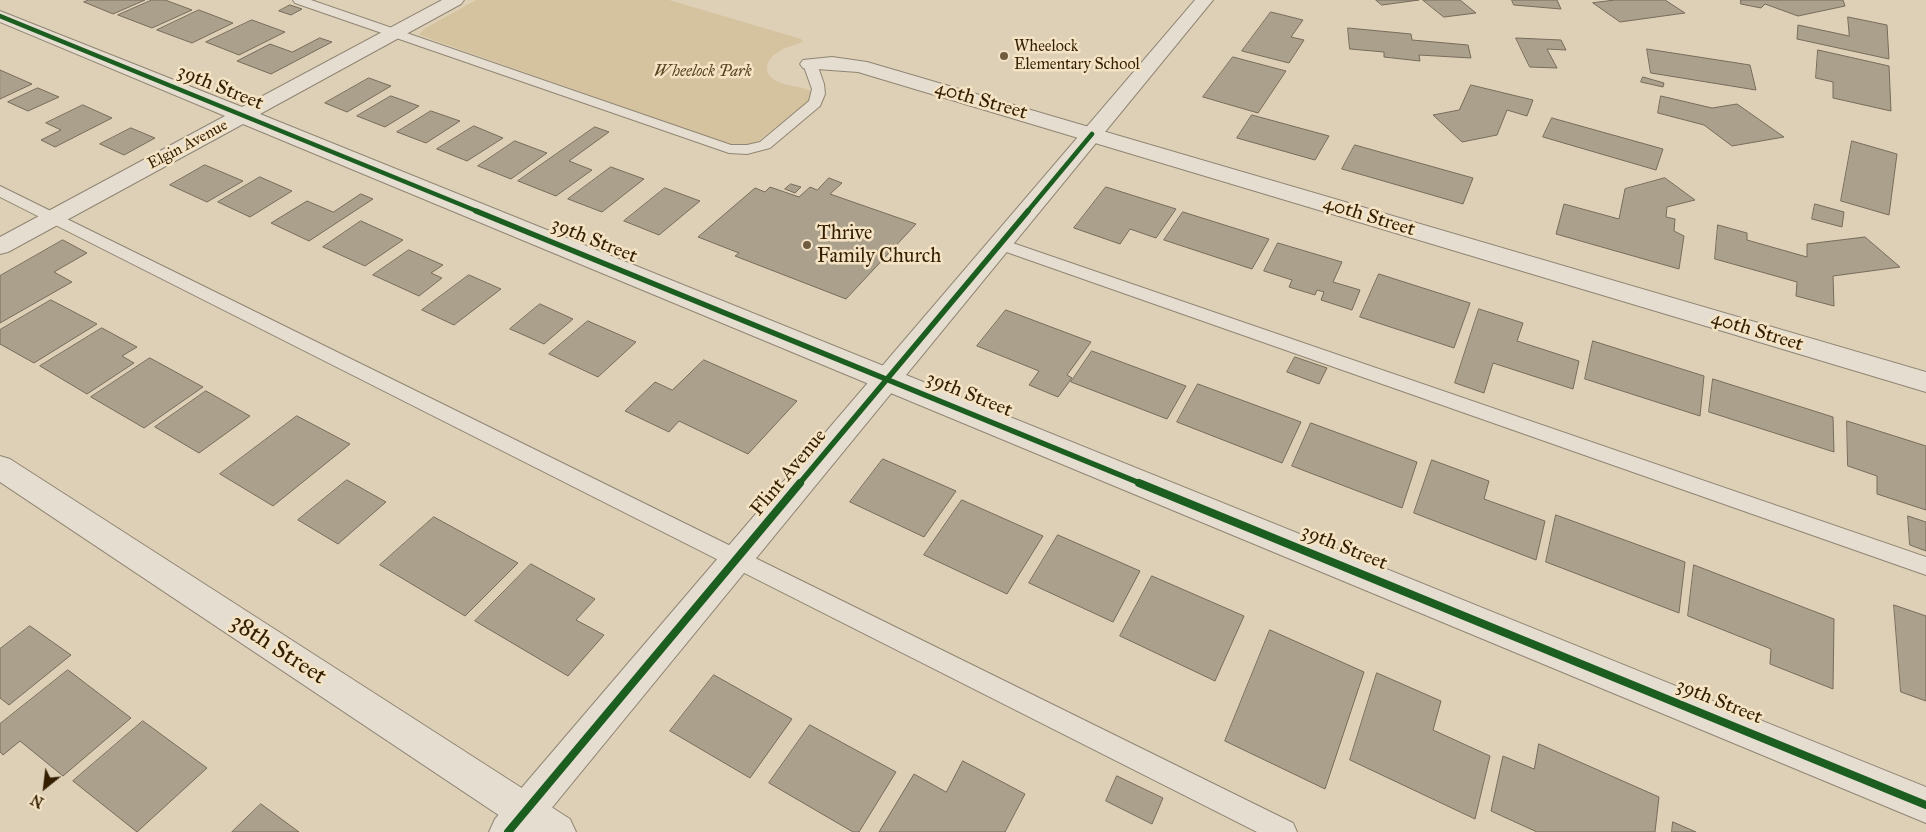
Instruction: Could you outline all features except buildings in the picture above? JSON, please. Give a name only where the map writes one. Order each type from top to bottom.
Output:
[{"type":"street","name":"Elgin Avenue","points":[[0,246],[455,0]]},
{"type":"street","name":"Flint Avenue","points":[[517,822],[1204,0]]},
{"type":"street","name":"39th Street","points":[[0,16],[1926,804]]},
{"type":"street","name":"40th Street","points":[[810,64],[832,63],[860,66],[1926,382]]},
{"type":"street","name":"38th Street","points":[[0,468],[517,822],[557,832]]},
{"type":"lane","points":[[299,0],[739,151],[756,149],[765,145],[815,103],[818,99],[818,86],[810,64]]},
{"type":"lane","points":[[0,191],[1284,832]]},
{"type":"lane","points":[[1001,244],[1926,566]]},
{"type":"green space","name":"Wheelock Park","points":[[476,0],[669,0],[801,39],[803,41],[784,48],[774,55],[769,60],[767,67],[768,73],[777,81],[809,90],[811,92],[810,100],[756,143],[747,146],[731,145],[419,35],[424,29]]},
{"type":"cycle path","points":[[0,16],[1926,805]]},
{"type":"cycle path","points":[[508,832],[1092,134]]},
{"type":"place","name":"Wheelock Elementary School","points":[[1004,56]]},
{"type":"place","name":"Thrive Family Church","points":[[807,245]]}]
